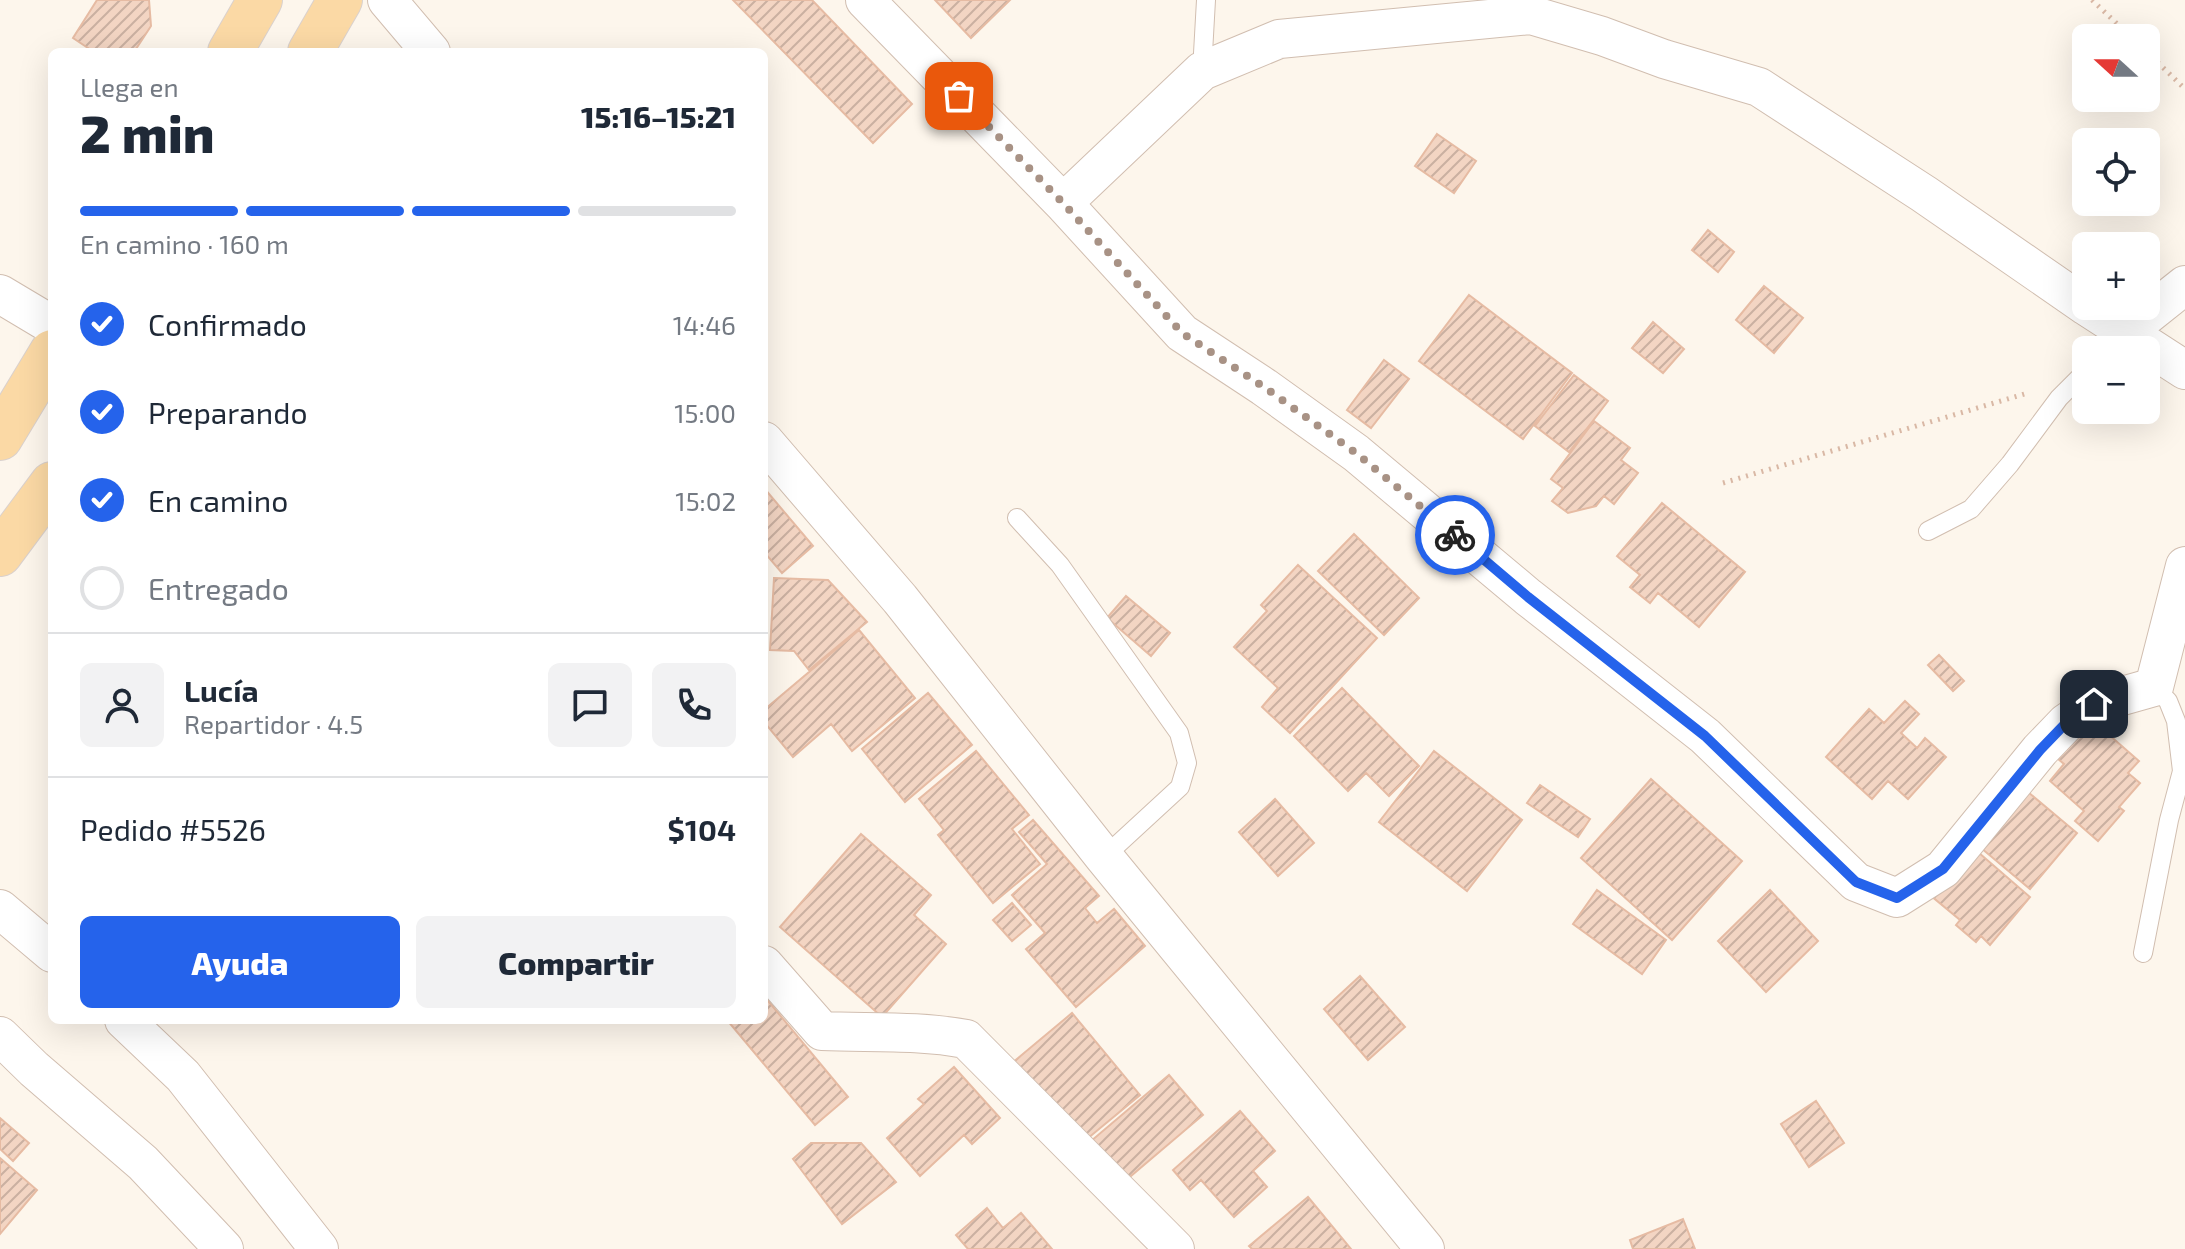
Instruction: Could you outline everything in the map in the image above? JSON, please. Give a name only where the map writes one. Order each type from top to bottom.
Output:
[{"type":"main road","points":[[232,48],[260,0]]},
{"type":"main road","points":[[312,48],[340,0]]},
{"type":"main road","points":[[0,438],[48,359]]},
{"type":"main road","points":[[0,554],[48,489]]},
{"type":"street","points":[[387,0],[428,48]]},
{"type":"street","points":[[865,0],[1063,203],[1182,333],[1356,453],[1528,597],[1705,736],[1856,882],[1897,898],[1943,869],[2040,750],[2066,723],[2094,704],[2154,687],[2185,566]]},
{"type":"street","points":[[1063,203],[1202,71],[1279,39],[1531,15],[1759,87],[1924,194],[2110,336]]},
{"type":"street","points":[[2123,336],[2185,285]]},
{"type":"street","points":[[0,294],[48,323]]},
{"type":"street","points":[[2160,359],[2185,370]]},
{"type":"street","points":[[768,446],[900,599],[1104,857],[1425,1249]]},
{"type":"street","points":[[0,909],[48,950]]},
{"type":"street","points":[[768,970],[822,1031],[935,1033],[966,1039],[1175,1249]]},
{"type":"street","points":[[128,1024],[183,1076],[319,1249]]},
{"type":"street","points":[[0,1036],[143,1163],[224,1249]]},
{"type":"lane","points":[[1202,71],[1206,0]]},
{"type":"lane","points":[[1928,531],[1971,509],[2072,385]]},
{"type":"lane","points":[[1017,518],[1060,565],[1179,733],[1187,763],[1180,787],[1104,857]]},
{"type":"lane","points":[[2143,953],[2169,820],[2182,771],[2176,721],[2168,701],[2154,687]]},
{"type":"path","points":[[2092,0],[2117,24]]},
{"type":"path","points":[[2160,65],[2185,89]]},
{"type":"path","points":[[1723,483],[2021,397],[2034,390]]},
{"type":"building","points":[[97,0],[149,0],[151,26],[137,48],[88,48],[73,38]]},
{"type":"building","points":[[733,0],[812,0],[912,104],[873,143]]},
{"type":"building","points":[[935,0],[1010,0],[971,38]]},
{"type":"building","points":[[1437,134],[1476,161],[1454,193],[1415,166]]},
{"type":"building","points":[[1708,230],[1734,252],[1718,272],[1692,250]]},
{"type":"building","points":[[1764,286],[1803,318],[1774,353],[1736,320]]},
{"type":"building","points":[[1469,295],[1572,373],[1523,439],[1419,361]]},
{"type":"building","points":[[1653,322],[1684,349],[1663,373],[1632,348]]},
{"type":"building","points":[[1384,360],[1409,379],[1371,428],[1347,410]]},
{"type":"building","points":[[1574,375],[1608,401],[1569,452],[1535,426]]},
{"type":"building","points":[[1594,421],[1630,448],[1621,460],[1638,473],[1614,504],[1604,496],[1596,506],[1568,513],[1552,501],[1563,488],[1551,479]]},
{"type":"building","points":[[768,493],[813,546],[782,573],[768,557]]},
{"type":"building","points":[[1662,503],[1745,572],[1699,627],[1658,593],[1650,603],[1630,587],[1640,575],[1617,556]]},
{"type":"building","points":[[1354,534],[1419,598],[1384,635],[1318,571]]},
{"type":"building","points":[[1298,565],[1377,638],[1290,733],[1262,707],[1278,688],[1234,647],[1267,611],[1261,605]]},
{"type":"building","points":[[774,578],[828,580],[867,622],[809,670],[794,651],[770,650]]},
{"type":"building","points":[[1126,596],[1170,633],[1151,656],[1107,618]]},
{"type":"building","points":[[859,630],[915,698],[852,751],[831,724],[793,757],[768,727],[768,707]]},
{"type":"building","points":[[1939,655],[1964,681],[1953,691],[1928,665]]},
{"type":"building","points":[[1342,688],[1419,766],[1389,796],[1366,773],[1348,791],[1294,736]]},
{"type":"building","points":[[928,693],[972,745],[905,802],[862,749]]},
{"type":"building","points":[[1905,701],[1919,714],[1901,733],[1917,748],[1925,738],[1946,757],[1908,799],[1888,781],[1872,799],[1826,757],[1869,709],[1884,723]]},
{"type":"building","points":[[2092,720],[2139,761],[2128,773],[2140,783],[2119,807],[2124,811],[2098,841],[2075,821],[2084,811],[2050,781],[2064,764],[2058,759]]},
{"type":"building","points":[[976,751],[1029,815],[1012,829],[1040,864],[993,903],[938,835],[944,830],[919,799]]},
{"type":"building","points":[[1434,751],[1522,820],[1467,891],[1379,822]]},
{"type":"building","points":[[1651,779],[1742,861],[1672,940],[1581,858]]},
{"type":"building","points":[[1540,785],[1590,819],[1578,837],[1527,803]]},
{"type":"building","points":[[2022,787],[2077,833],[2030,889],[1975,843]]},
{"type":"building","points":[[1275,799],[1314,843],[1278,876],[1239,832]]},
{"type":"building","points":[[1033,820],[1099,896],[1085,908],[1097,923],[1114,909],[1145,946],[1076,1007],[1026,949],[1045,933],[1012,895],[1047,864],[1019,832]]},
{"type":"building","points":[[861,834],[931,895],[914,915],[946,944],[882,1017],[780,927]]},
{"type":"building","points":[[1971,846],[2030,897],[1990,945],[1981,936],[1976,942],[1956,925],[1960,920],[1930,895]]},
{"type":"building","points":[[1597,890],[1666,940],[1642,974],[1573,924]]},
{"type":"building","points":[[1770,890],[1818,941],[1766,992],[1718,941]]},
{"type":"building","points":[[1012,903],[1031,925],[1012,941],[993,920]]},
{"type":"building","points":[[1360,976],[1405,1027],[1368,1060],[1324,1009]]},
{"type":"building","points":[[768,1001],[848,1097],[815,1125],[730,1024],[768,1024]]},
{"type":"building","points":[[1072,1013],[1140,1095],[1087,1139],[1011,1064]]},
{"type":"building","points":[[954,1067],[1000,1118],[972,1144],[964,1135],[920,1176],[887,1138],[924,1104],[918,1099]]},
{"type":"building","points":[[1169,1075],[1203,1115],[1125,1181],[1091,1141]]},
{"type":"building","points":[[1816,1101],[1844,1143],[1809,1167],[1781,1124]]},
{"type":"building","points":[[1240,1111],[1275,1151],[1253,1171],[1267,1187],[1234,1217],[1201,1180],[1190,1190],[1173,1170]]},
{"type":"building","points":[[0,1118],[29,1143],[13,1161],[0,1149]]},
{"type":"building","points":[[811,1143],[861,1143],[896,1182],[842,1224],[793,1159]]},
{"type":"building","points":[[0,1158],[37,1190],[0,1234]]},
{"type":"building","points":[[1308,1197],[1351,1249],[1252,1249],[1249,1246]]},
{"type":"building","points":[[987,1208],[1003,1228],[1021,1213],[1052,1249],[968,1249],[956,1235]]},
{"type":"building","points":[[1683,1219],[1695,1249],[1633,1249],[1630,1240]]},
{"type":"way so far","points":[[959,96],[1063,203],[1182,333],[1356,453],[1455,535]]},
{"type":"route","points":[[1455,535],[1528,597],[1705,736],[1856,882],[1897,898],[1943,869],[2040,750],[2066,723],[2094,704]]}]
